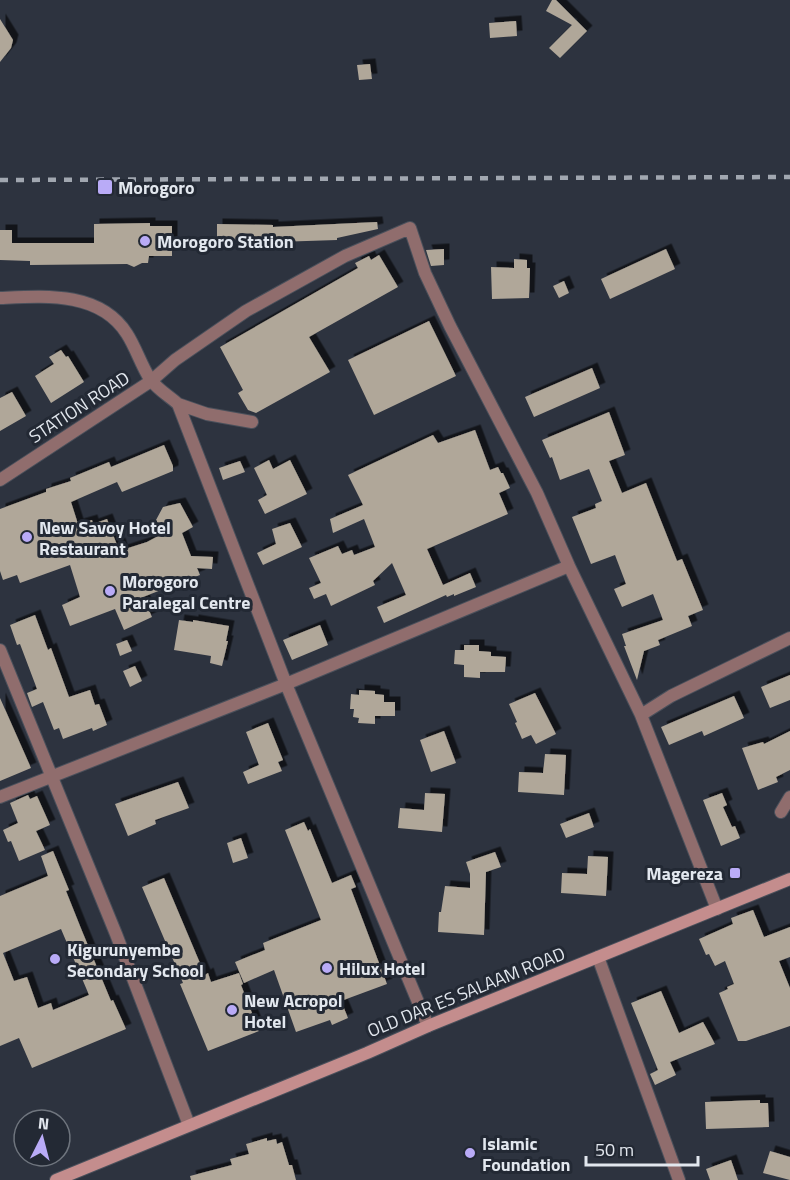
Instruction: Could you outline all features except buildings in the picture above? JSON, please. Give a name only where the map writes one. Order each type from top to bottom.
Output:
[{"type":"main road","name":"OLD DAR ES SALAAM ROAD","points":[[56,1180],[790,879]]},
{"type":"street","name":"STATION ROAD","points":[[0,480],[151,381],[175,360],[262,302],[345,256],[410,228],[425,273],[529,477],[569,566]]},
{"type":"street","points":[[0,298],[57,297],[87,302],[112,317],[126,332],[151,381],[178,404],[207,414],[252,422]]},
{"type":"street","points":[[178,404],[286,684],[428,1026]]},
{"type":"street","points":[[0,797],[286,684],[569,566],[641,715],[717,909]]},
{"type":"street","points":[[641,715],[691,685],[790,638]]},
{"type":"street","points":[[0,650],[53,776],[189,1125]]},
{"type":"street","points":[[781,812],[790,797]]},
{"type":"street","points":[[598,957],[679,1180]]},
{"type":"railway","points":[[0,180],[790,177]]},
{"type":"place","name":"Morogoro","points":[[105,187]]},
{"type":"place","name":"Morogoro Station","points":[[145,241]]},
{"type":"place","name":"New Savoy Hotel Restaurant","points":[[27,537]]},
{"type":"place","name":"Morogoro Paralegal Centre","points":[[110,591]]},
{"type":"place","name":"Magereza","points":[[735,873]]},
{"type":"place","name":"Kigurunyembe Secondary School","points":[[55,959]]},
{"type":"place","name":"Hilux Hotel","points":[[327,968]]},
{"type":"place","name":"New Acropol Hotel","points":[[232,1010]]},
{"type":"place","name":"Islamic Foundation","points":[[470,1153]]}]
